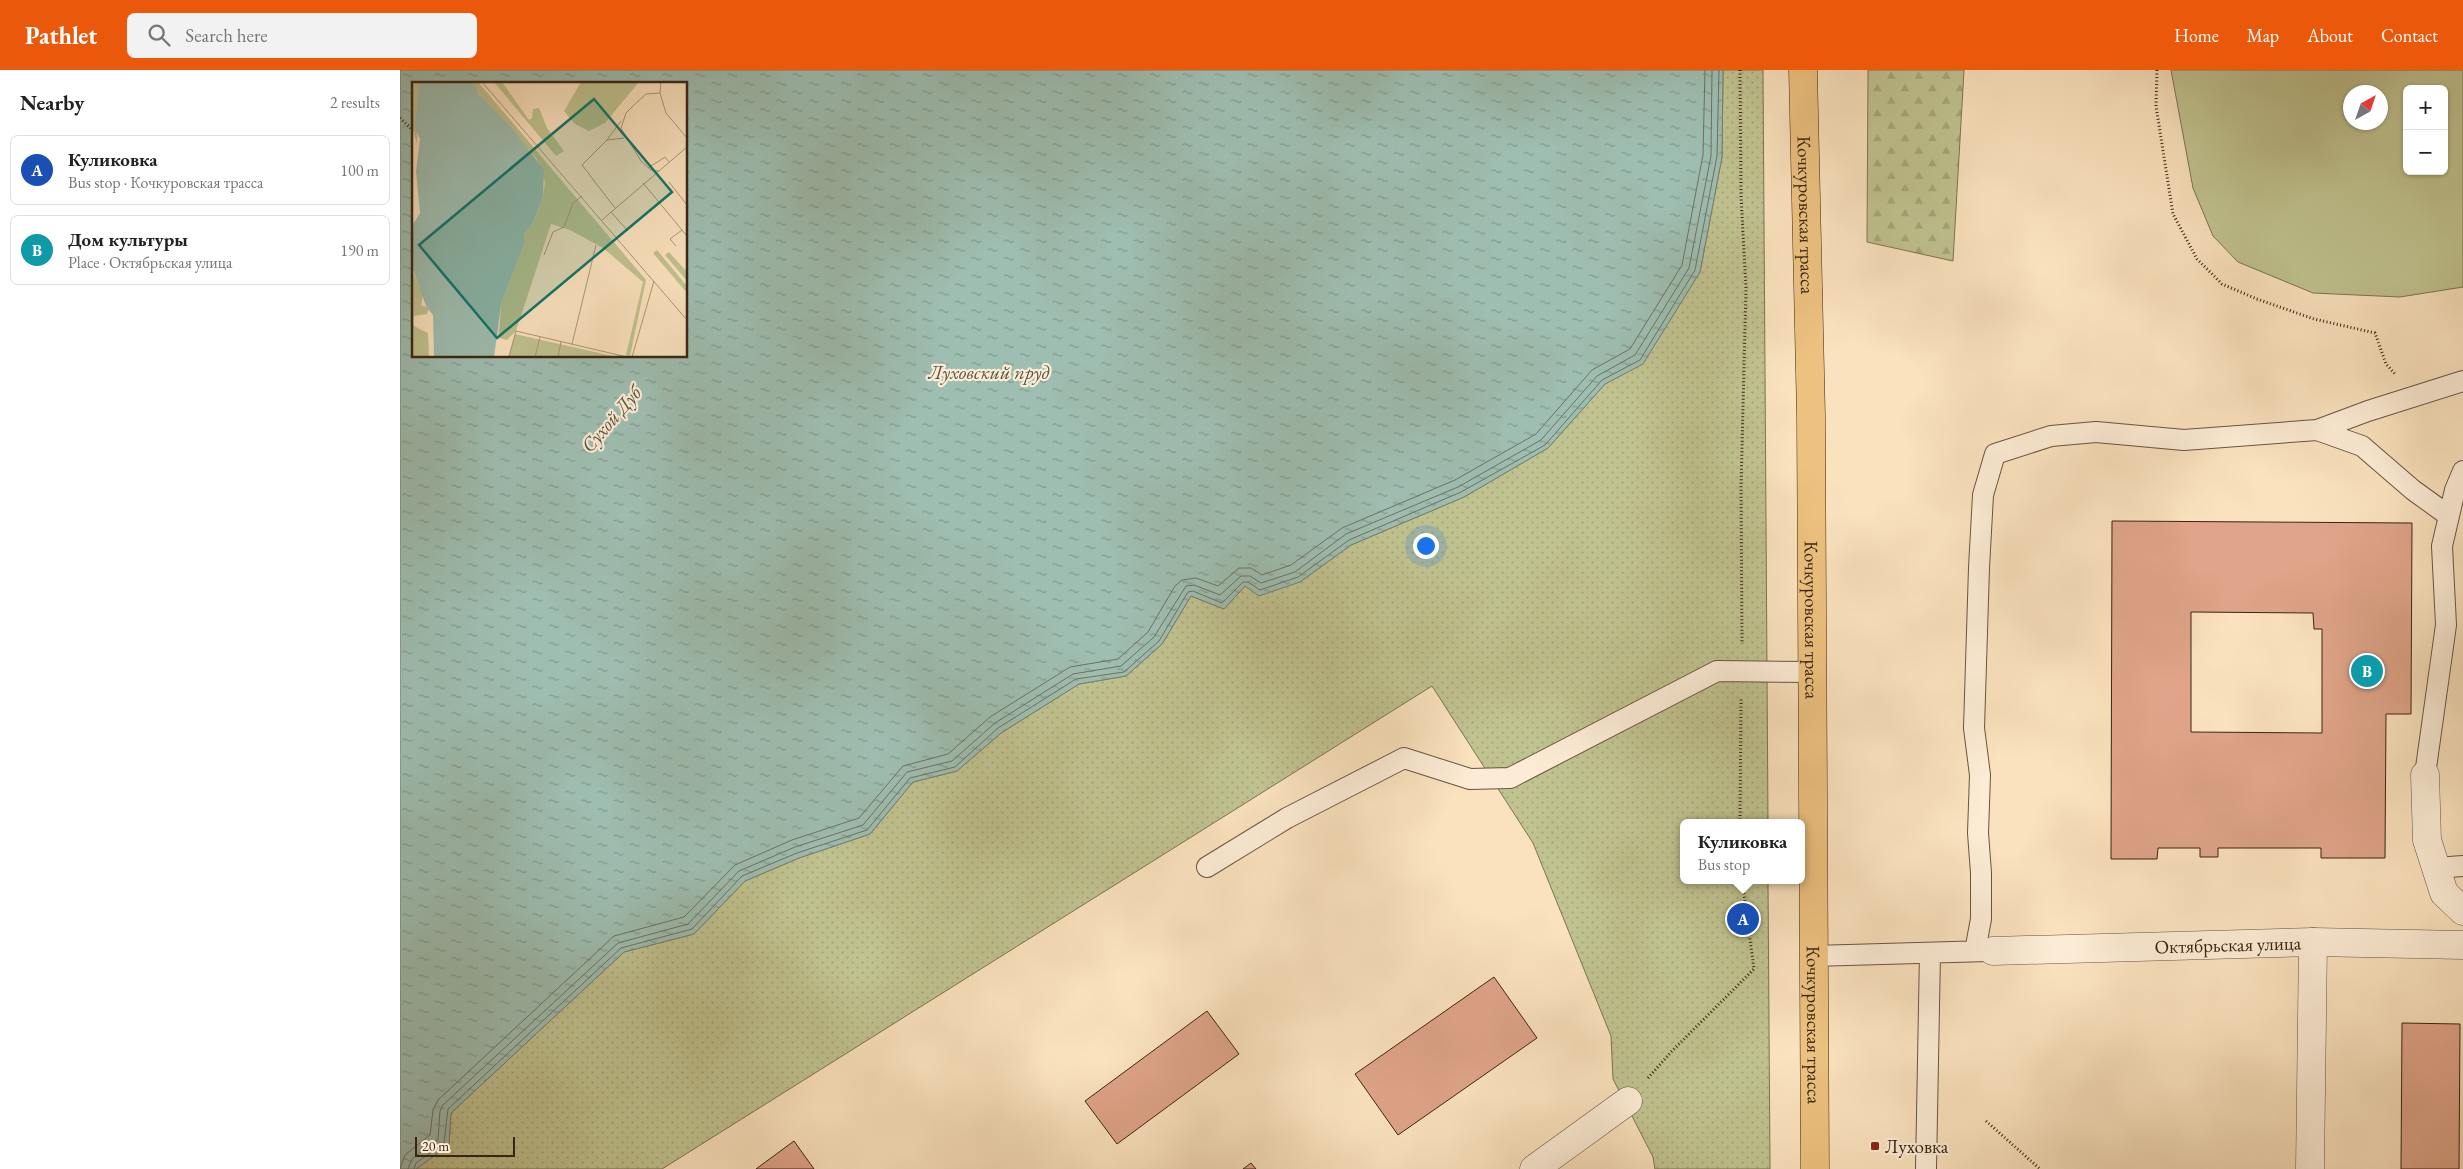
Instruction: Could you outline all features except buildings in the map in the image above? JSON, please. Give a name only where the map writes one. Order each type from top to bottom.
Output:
[{"type":"main road","name":"Кочкуровская трасса","points":[[1803,70],[1811,415],[1815,1169]]},
{"type":"street","points":[[2425,775],[2427,840],[2444,893],[2463,911]]},
{"type":"street","name":"Октябрьская улица","points":[[1984,951],[2313,942],[2463,945]]},
{"type":"street","points":[[2310,1169],[2313,942]]},
{"type":"street","points":[[1534,1169],[1628,1101]]},
{"type":"lane","points":[[1813,956],[1984,951],[1978,833],[1980,775],[1974,728],[1983,495],[1995,454],[2051,436],[2096,432],[2184,440],[2317,430],[2413,396],[2463,382]]},
{"type":"lane","points":[[2317,430],[2362,446],[2413,490],[2449,516]]},
{"type":"lane","points":[[2425,775],[2446,625],[2442,546],[2455,490],[2463,471]]},
{"type":"lane","points":[[1207,867],[1287,818],[1404,758],[1470,779],[1510,778],[1717,671],[1813,672]]},
{"type":"lane","points":[[2436,868],[2463,866]]},
{"type":"lane","points":[[1926,1169],[1930,953]]},
{"type":"path","points":[[1740,70],[1740,196],[1746,288],[1741,487],[1742,650]]},
{"type":"path","points":[[2157,70],[2156,106],[2173,214],[2198,259],[2222,284],[2257,300],[2314,319],[2375,334],[2386,364],[2413,396]]},
{"type":"path","points":[[400,118],[412,129]]},
{"type":"path","points":[[1740,819],[1742,689]]},
{"type":"path","points":[[1628,1101],[1671,1052],[1754,969],[1743,884]]},
{"type":"path","points":[[1986,1121],[2040,1169]]},
{"type":"green space","points":[[1723,70],[1763,70],[1768,819],[1680,819],[1680,884],[1768,884],[1770,1169],[1655,1169],[1653,1157],[1613,1079],[1611,1036],[1533,843],[1432,686],[662,1169],[416,1169],[449,1145],[451,1113],[624,952],[694,934],[745,881],[799,858],[870,834],[913,782],[957,771],[1001,733],[1079,684],[1126,676],[1162,644],[1191,596],[1224,609],[1245,586],[1300,582],[1351,545],[1464,497],[1548,448],[1605,384],[1643,363],[1700,272],[1722,157]]},
{"type":"green space","points":[[1868,70],[1964,70],[1953,261],[1867,242]]},
{"type":"green space","points":[[2171,70],[2463,70],[2463,287],[2400,297],[2313,293],[2238,262],[2213,236],[2193,188]]},
{"type":"water","name":"Луховский пруд","points":[[400,70],[1723,70],[1722,157],[1700,272],[1643,364],[1605,384],[1548,448],[1464,497],[1351,545],[1300,582],[1259,596],[1245,586],[1224,609],[1191,596],[1162,644],[1126,676],[1079,684],[1001,733],[957,771],[913,782],[870,834],[799,858],[745,881],[694,934],[624,952],[451,1113],[449,1145],[416,1169],[400,1169]]},
{"type":"place","name":"Дом культуры","points":[[2367,671]]},
{"type":"place","name":"Куликовка","points":[[1743,919]]},
{"type":"place","name":"Луховка","points":[[1875,1146]]},
{"type":"water label","name":"Сухой Дуб","points":[[611,419]]}]
